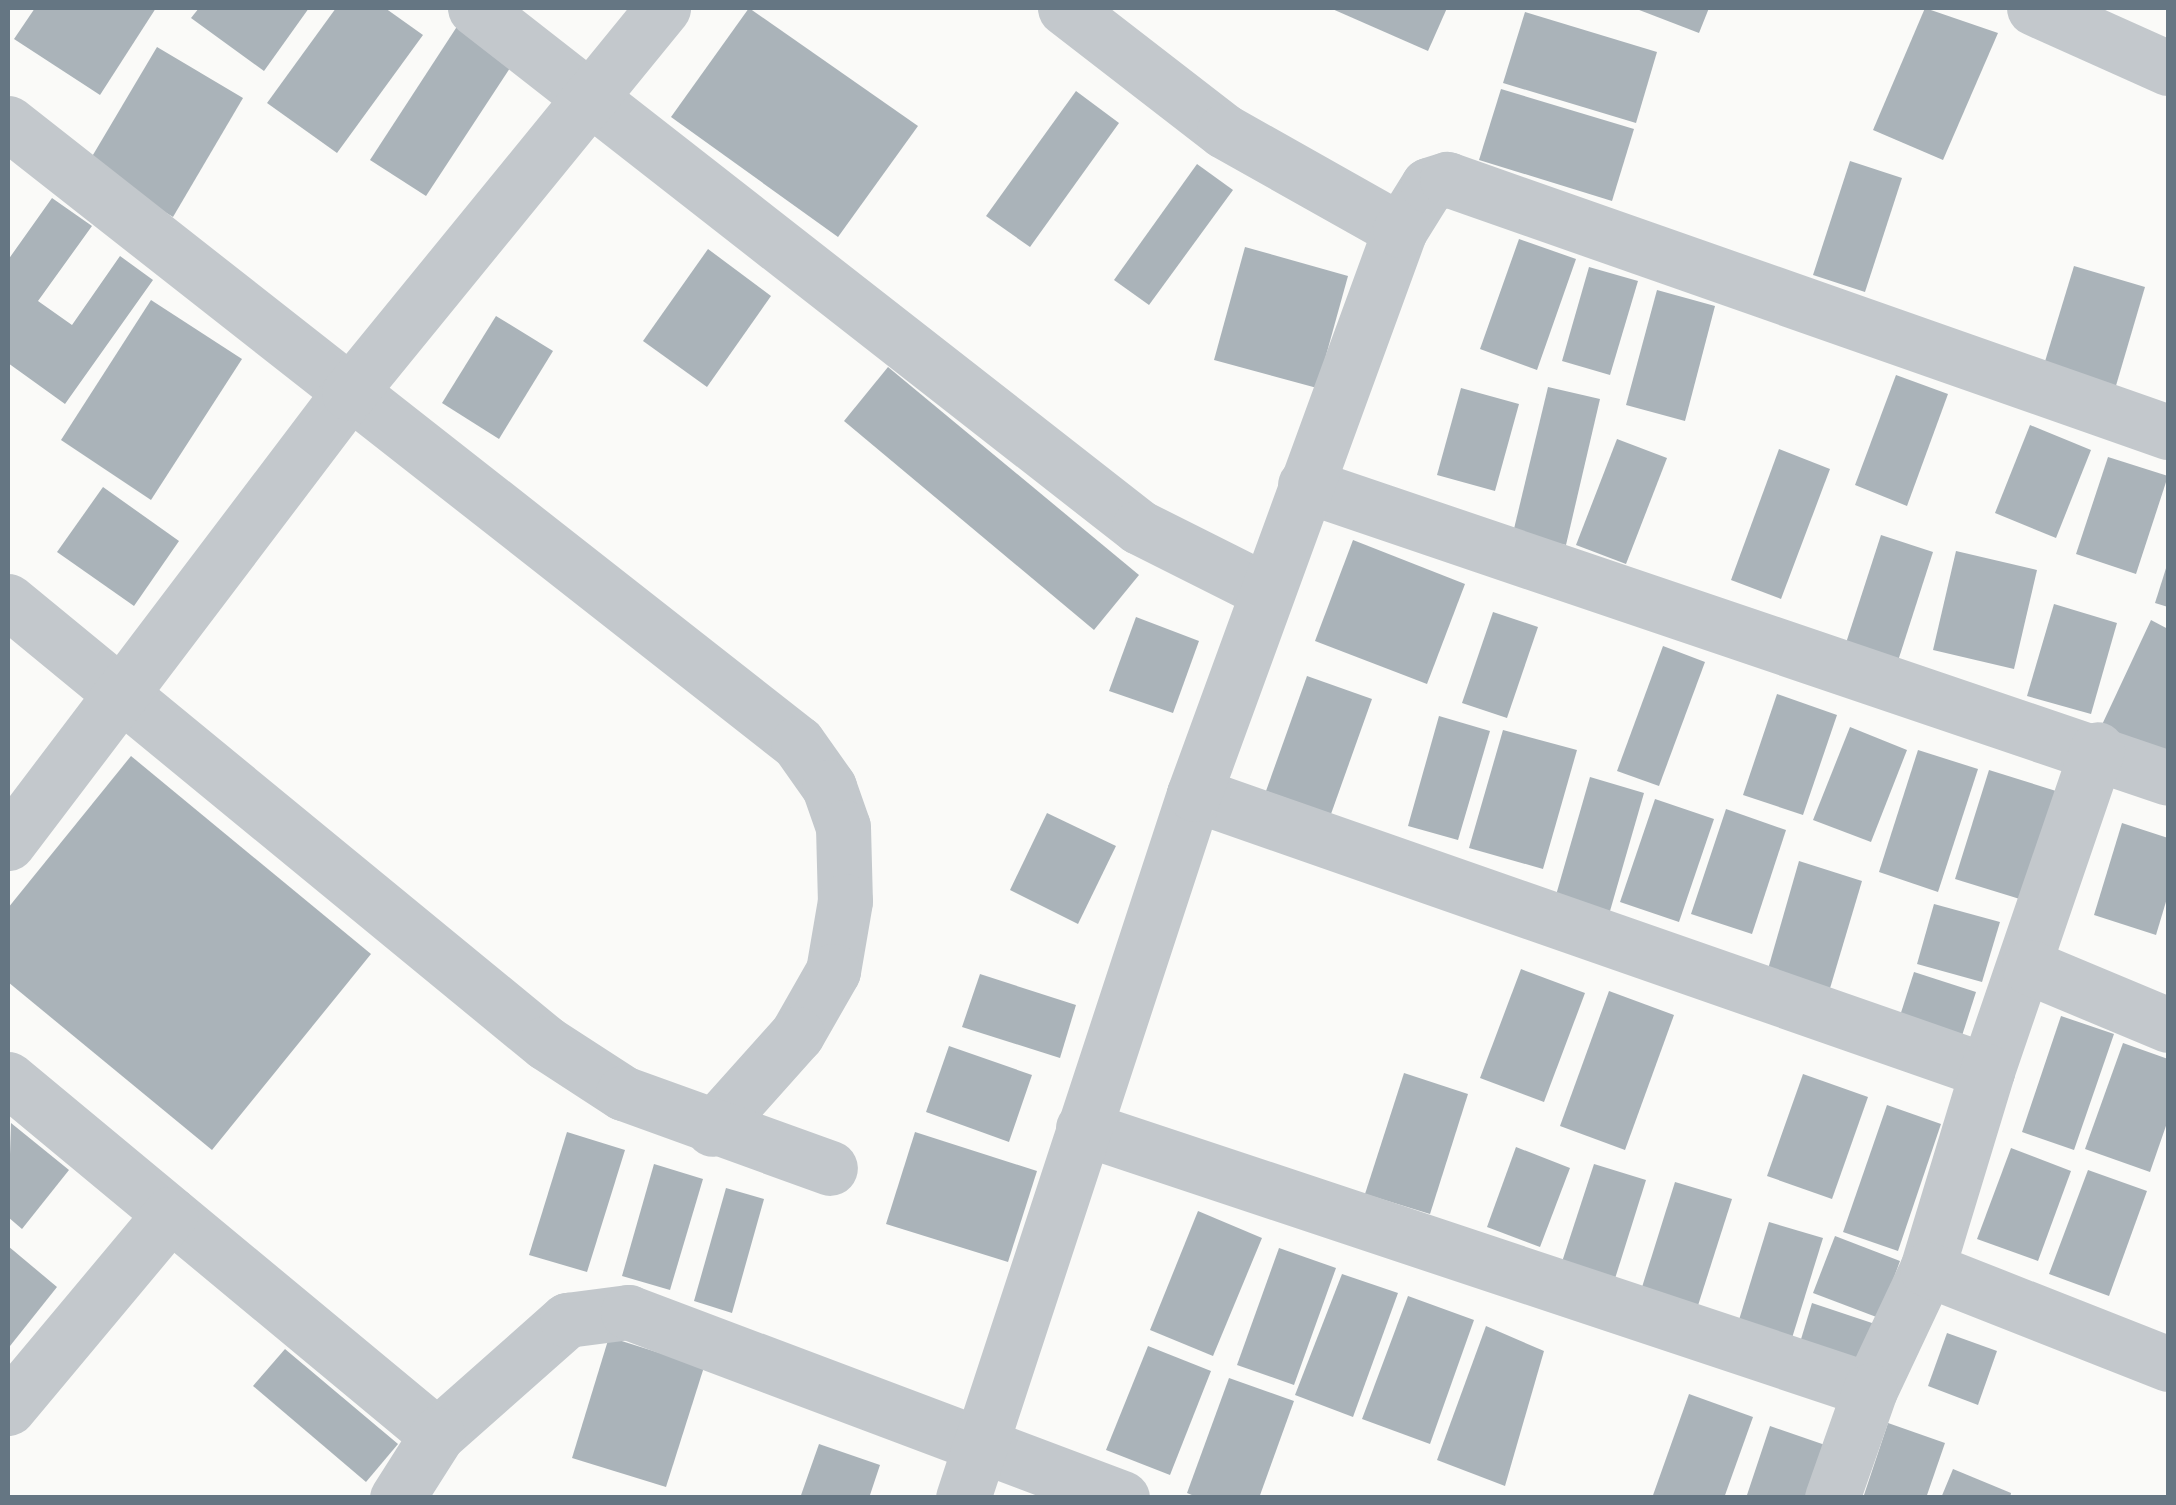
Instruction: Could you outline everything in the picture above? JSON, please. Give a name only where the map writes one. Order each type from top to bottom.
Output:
[{"type":"street","points":[[475,8],[588,101],[1139,527],[1266,590]]},
{"type":"street","points":[[8,843],[349,393],[663,8]]},
{"type":"street","points":[[1065,8],[1224,130],[1400,230]]},
{"type":"street","points":[[2034,8],[2168,68]]},
{"type":"street","points":[[8,123],[798,743],[829,788],[843,828],[845,902],[833,971],[798,1034],[712,1129]]},
{"type":"street","points":[[970,1472],[1194,794],[1266,590],[1400,230],[1428,185],[1447,179],[2168,432]]},
{"type":"street","points":[[1305,485],[2097,749],[2168,778]]},
{"type":"street","points":[[8,601],[546,1043],[623,1093],[712,1129],[830,1168]]},
{"type":"street","points":[[1832,1498],[1870,1390],[1927,1269],[1987,1070],[2029,967],[2097,749]]},
{"type":"street","points":[[1194,794],[1987,1070]]},
{"type":"street","points":[[2029,967],[2168,1025]]},
{"type":"street","points":[[8,1079],[437,1435]]},
{"type":"street","points":[[1083,1128],[1870,1390]]},
{"type":"street","points":[[8,1408],[170,1214]]},
{"type":"street","points":[[1927,1269],[2168,1364]]},
{"type":"street","points":[[398,1498],[437,1435],[567,1320],[628,1312],[970,1472],[1122,1498]]},
{"type":"building","points":[[35,8],[156,8],[100,95],[14,39]]},
{"type":"building","points":[[199,8],[309,8],[264,71],[191,18]]},
{"type":"building","points":[[336,8],[385,8],[423,35],[337,153],[267,103]]},
{"type":"building","points":[[749,8],[918,126],[838,237],[671,117]]},
{"type":"building","points":[[1330,8],[1447,8],[1428,51]]},
{"type":"building","points":[[1634,8],[1709,8],[1699,33]]},
{"type":"building","points":[[1925,8],[1998,33],[1943,160],[1873,130]]},
{"type":"building","points":[[1525,12],[1657,52],[1636,123],[1503,83]]},
{"type":"building","points":[[458,25],[514,62],[426,196],[370,160]]},
{"type":"building","points":[[157,47],[243,98],[173,217],[87,165]]},
{"type":"building","points":[[1501,89],[1634,129],[1612,201],[1479,160]]},
{"type":"building","points":[[1076,91],[1119,123],[1030,247],[986,216]]},
{"type":"building","points":[[1850,161],[1902,178],[1865,292],[1813,275]]},
{"type":"building","points":[[1197,164],[1233,190],[1149,305],[1114,280]]},
{"type":"building","points":[[52,198],[92,226],[38,301],[72,325],[120,256],[153,280],[65,404],[8,363],[8,260]]},
{"type":"building","points":[[1519,239],[1576,259],[1537,370],[1480,349]]},
{"type":"building","points":[[1245,247],[1348,276],[1317,388],[1214,360]]},
{"type":"building","points":[[708,249],[771,296],[707,387],[643,341]]},
{"type":"building","points":[[2074,266],[2145,287],[2115,389],[2043,368]]},
{"type":"building","points":[[1589,267],[1638,281],[1610,375],[1562,361]]},
{"type":"building","points":[[1657,290],[1715,306],[1685,421],[1626,405]]},
{"type":"building","points":[[151,300],[242,359],[151,500],[61,440]]},
{"type":"building","points":[[496,316],[553,351],[499,439],[442,403]]},
{"type":"building","points":[[888,367],[1139,575],[1094,630],[844,421]]},
{"type":"building","points":[[1896,375],[1948,394],[1907,506],[1855,485]]},
{"type":"building","points":[[1548,387],[1600,399],[1566,545],[1513,533]]},
{"type":"building","points":[[1461,388],[1519,404],[1495,491],[1437,475]]},
{"type":"building","points":[[2030,425],[2091,450],[2056,538],[1995,513]]},
{"type":"building","points":[[1617,439],[1667,458],[1626,564],[1576,545]]},
{"type":"building","points":[[1779,449],[1830,469],[1781,599],[1731,580]]},
{"type":"building","points":[[2108,457],[2168,476],[2136,574],[2076,554]]},
{"type":"building","points":[[103,487],[179,541],[134,606],[57,552]]},
{"type":"building","points":[[1881,535],[1933,552],[1897,664],[1845,646]]},
{"type":"building","points":[[1353,540],[1465,584],[1427,684],[1315,641]]},
{"type":"building","points":[[1956,551],[2037,570],[2014,669],[1933,650]]},
{"type":"building","points":[[2168,562],[2168,607],[2155,603]]},
{"type":"building","points":[[2054,604],[2117,623],[2091,714],[2027,696]]},
{"type":"building","points":[[1493,612],[1538,627],[1507,718],[1462,703]]},
{"type":"building","points":[[1136,617],[1199,641],[1173,713],[1109,691]]},
{"type":"building","points":[[2151,620],[2168,629],[2168,756],[2100,729]]},
{"type":"building","points":[[1663,646],[1705,662],[1659,786],[1617,771]]},
{"type":"building","points":[[1307,676],[1372,699],[1331,814],[1266,791]]},
{"type":"building","points":[[1777,694],[1837,715],[1803,815],[1743,795]]},
{"type":"building","points":[[1439,716],[1490,731],[1458,840],[1408,826]]},
{"type":"building","points":[[1850,727],[1907,750],[1871,842],[1813,820]]},
{"type":"building","points":[[1503,730],[1577,750],[1543,869],[1469,848]]},
{"type":"building","points":[[1918,750],[1978,769],[1938,892],[1879,872]]},
{"type":"building","points":[[131,756],[371,954],[212,1150],[8,982],[8,908]]},
{"type":"building","points":[[1989,770],[2056,791],[2023,900],[1955,879]]},
{"type":"building","points":[[1590,777],[1644,793],[1608,918],[1554,902]]},
{"type":"building","points":[[1655,799],[1714,819],[1679,922],[1620,902]]},
{"type":"building","points":[[1726,809],[1786,830],[1752,934],[1691,914]]},
{"type":"building","points":[[1047,813],[1116,846],[1078,924],[1010,890]]},
{"type":"building","points":[[2122,823],[2168,838],[2168,895],[2156,935],[2094,915]]},
{"type":"building","points":[[1799,861],[1862,881],[1828,995],[1766,976]]},
{"type":"building","points":[[1934,904],[2000,922],[1982,982],[1917,964]]},
{"type":"building","points":[[1521,969],[1585,993],[1544,1102],[1480,1078]]},
{"type":"building","points":[[1914,972],[1976,992],[1960,1042],[1898,1022]]},
{"type":"building","points":[[980,974],[1076,1005],[1060,1058],[962,1027]]},
{"type":"building","points":[[1609,991],[1674,1015],[1625,1150],[1560,1126]]},
{"type":"building","points":[[2061,1016],[2114,1034],[2074,1150],[2022,1132]]},
{"type":"building","points":[[2123,1043],[2168,1059],[2168,1120],[2150,1172],[2085,1149]]},
{"type":"building","points":[[949,1046],[1032,1075],[1009,1142],[926,1112]]},
{"type":"building","points":[[1404,1073],[1468,1094],[1430,1214],[1365,1194]]},
{"type":"building","points":[[1803,1074],[1868,1097],[1832,1199],[1767,1176]]},
{"type":"building","points":[[1887,1105],[1941,1124],[1898,1251],[1843,1232]]},
{"type":"building","points":[[11,1123],[69,1170],[22,1229],[8,1217]]},
{"type":"building","points":[[567,1132],[625,1150],[587,1272],[529,1255]]},
{"type":"building","points":[[915,1132],[1037,1171],[1008,1262],[886,1224]]},
{"type":"building","points":[[1516,1147],[1570,1168],[1540,1247],[1487,1227]]},
{"type":"building","points":[[2011,1148],[2071,1171],[2038,1261],[1977,1239]]},
{"type":"building","points":[[654,1164],[703,1179],[670,1290],[622,1276]]},
{"type":"building","points":[[1594,1164],[1646,1180],[1613,1285],[1560,1268]]},
{"type":"building","points":[[2088,1170],[2147,1191],[2109,1296],[2049,1274]]},
{"type":"building","points":[[1675,1182],[1732,1199],[1694,1318],[1638,1300]]},
{"type":"building","points":[[726,1188],[764,1199],[732,1313],[694,1301]]},
{"type":"building","points":[[1198,1211],[1262,1238],[1213,1356],[1150,1330]]},
{"type":"building","points":[[1769,1222],[1823,1238],[1788,1351],[1735,1333]]},
{"type":"building","points":[[1835,1236],[1900,1261],[1879,1318],[1813,1293]]},
{"type":"building","points":[[8,1246],[57,1287],[10,1346],[8,1344]]},
{"type":"building","points":[[1279,1248],[1336,1268],[1294,1385],[1237,1365]]},
{"type":"building","points":[[1342,1274],[1398,1293],[1353,1417],[1295,1395]]},
{"type":"building","points":[[1408,1296],[1474,1320],[1430,1444],[1362,1419]]},
{"type":"building","points":[[1812,1303],[1875,1324],[1856,1380],[1795,1359]]},
{"type":"building","points":[[1486,1326],[1544,1351],[1505,1486],[1437,1460]]},
{"type":"building","points":[[1947,1333],[1997,1351],[1978,1405],[1928,1386]]},
{"type":"building","points":[[609,1337],[704,1367],[666,1487],[572,1458]]},
{"type":"building","points":[[1148,1346],[1211,1371],[1170,1475],[1106,1450]]},
{"type":"building","points":[[285,1349],[398,1444],[366,1482],[253,1386]]},
{"type":"building","points":[[1229,1378],[1294,1401],[1259,1498],[1199,1498],[1187,1493]]},
{"type":"building","points":[[1689,1394],[1753,1417],[1724,1498],[1652,1498]]},
{"type":"building","points":[[1888,1423],[1945,1443],[1926,1498],[1863,1498]]},
{"type":"building","points":[[1770,1426],[1828,1446],[1810,1498],[1746,1498]]},
{"type":"building","points":[[819,1444],[880,1465],[869,1498],[800,1498]]},
{"type":"building","points":[[1953,1469],[2011,1493],[2010,1498],[1941,1498]]}]
